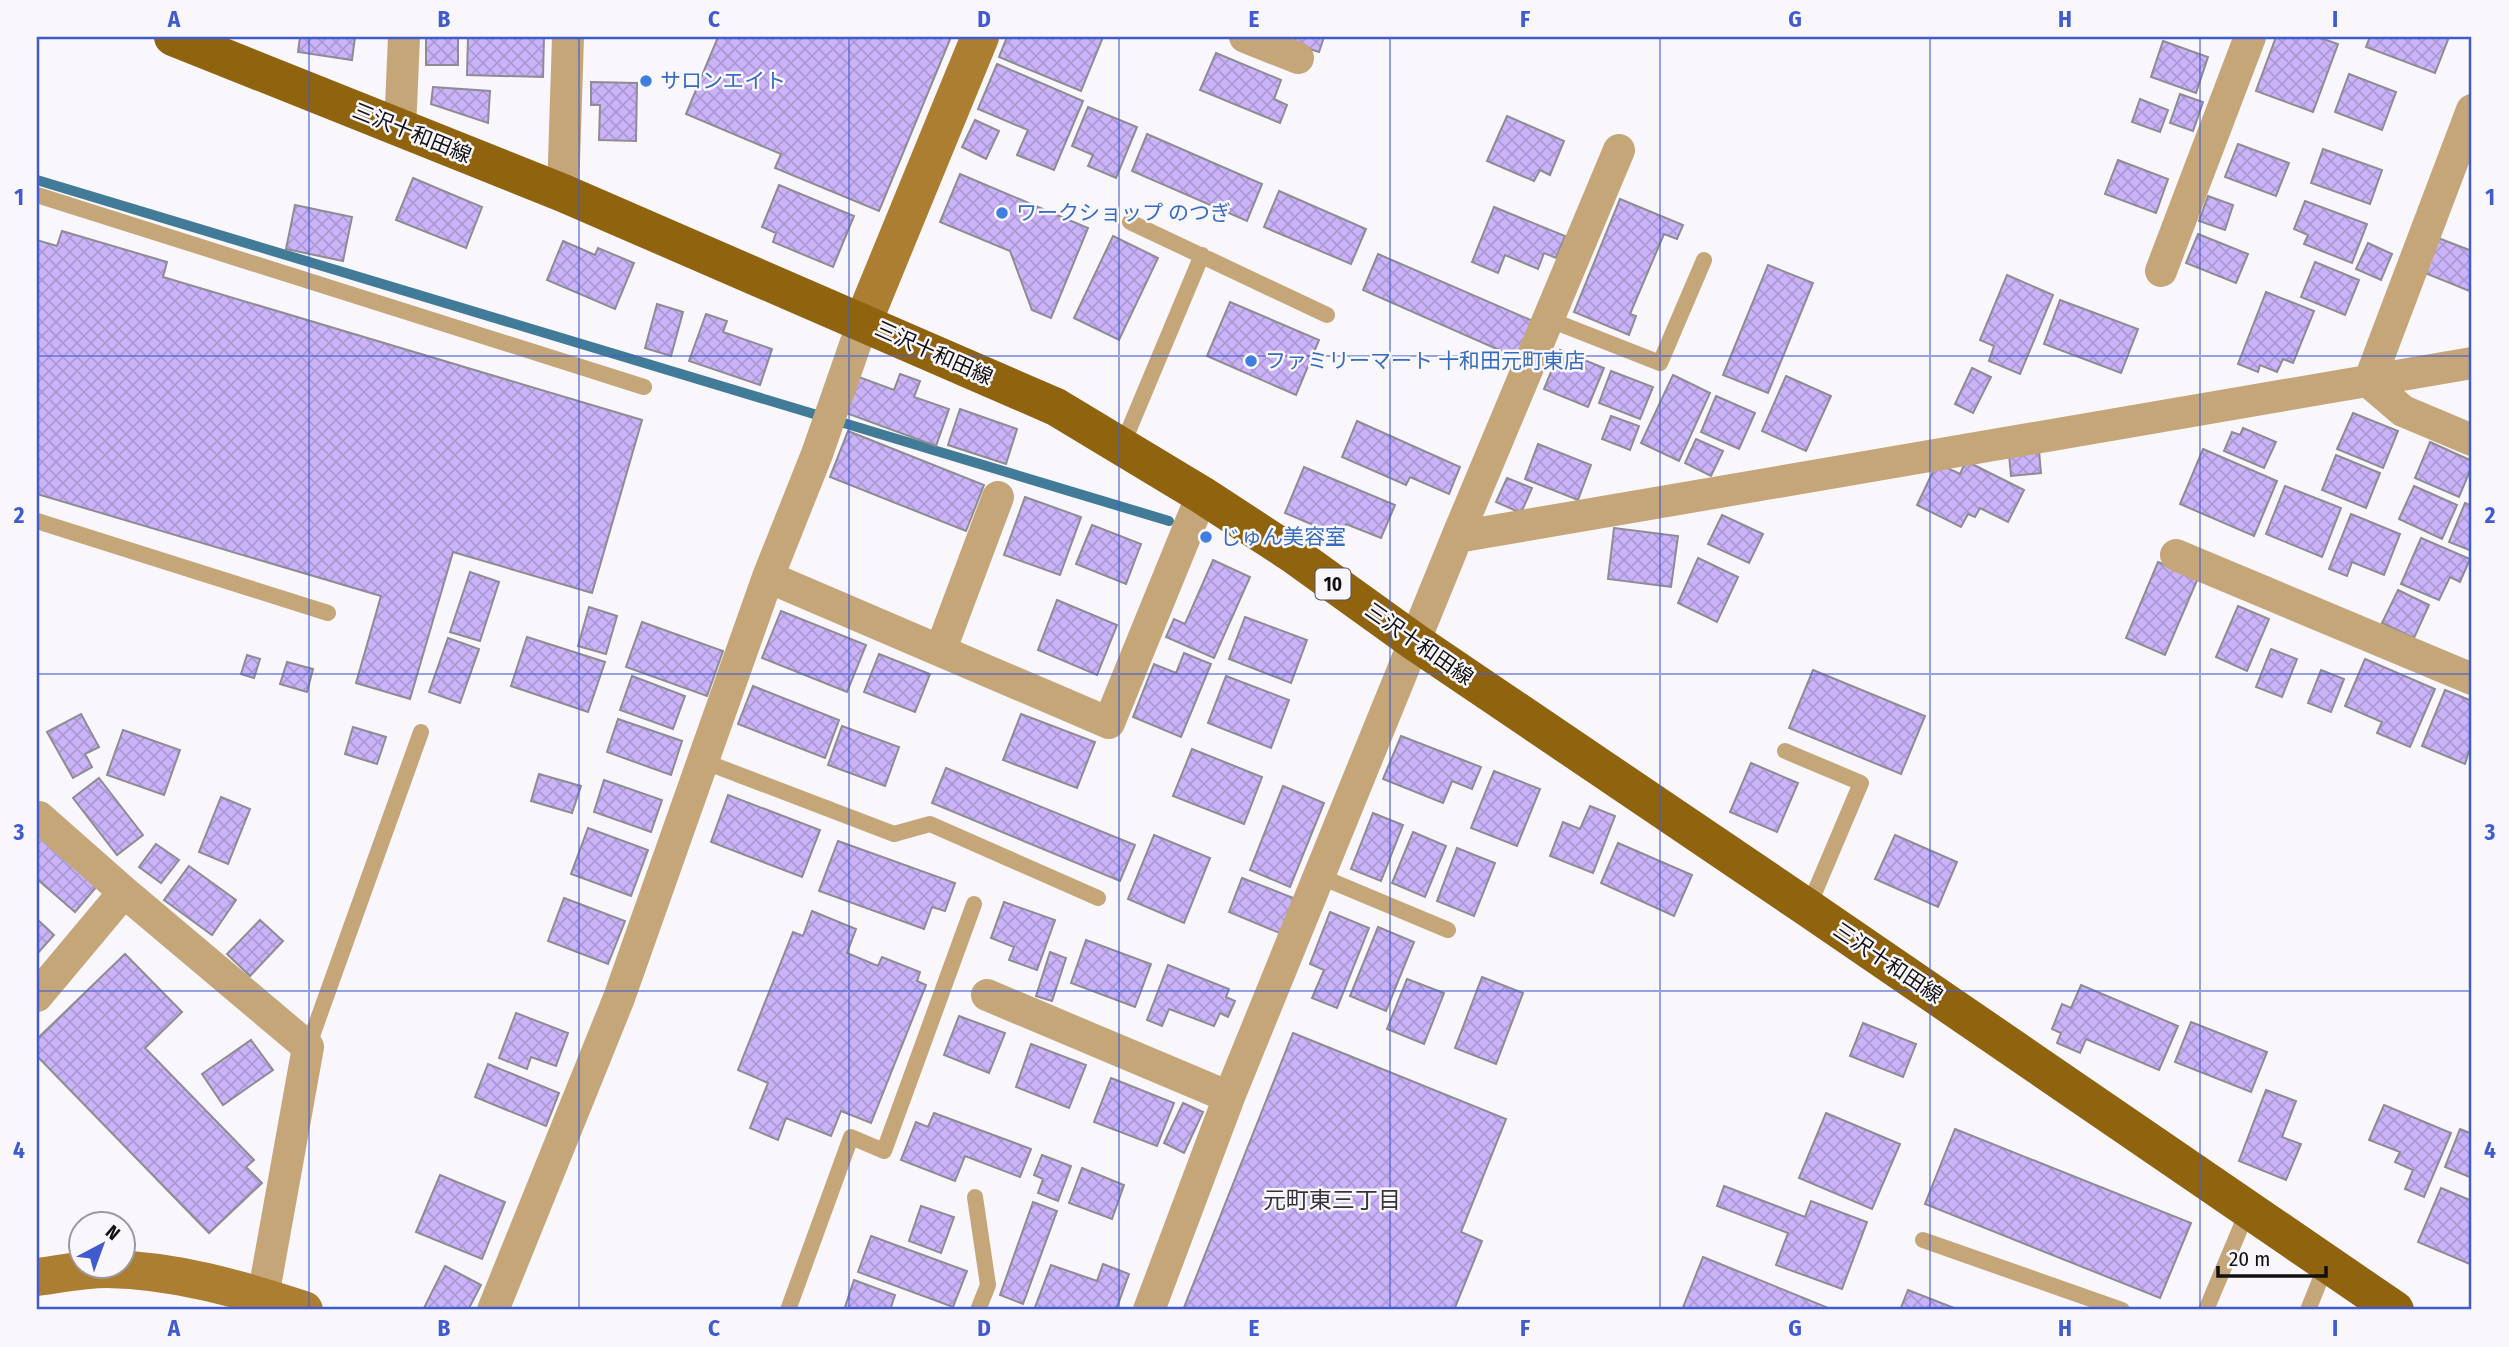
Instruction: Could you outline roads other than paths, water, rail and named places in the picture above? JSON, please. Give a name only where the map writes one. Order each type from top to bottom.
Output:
[{"type":"main road","name":"三沢十和田線","points":[[177,38],[563,193],[1056,407],[1202,495],[1294,555],[1415,642],[2395,1310]]},
{"type":"street","points":[[400,129],[404,37]]},
{"type":"street","points":[[563,193],[568,37]]},
{"type":"street","points":[[493,1310],[619,998],[768,577],[817,454],[863,322],[980,37]]},
{"type":"street","points":[[1245,37],[1298,58]]},
{"type":"street","points":[[2161,271],[2250,37]]},
{"type":"street","points":[[2369,382],[2472,110]]},
{"type":"street","points":[[1149,1310],[1229,1097],[1457,537],[1619,150]]},
{"type":"street","points":[[1457,537],[2472,363]]},
{"type":"street","points":[[2369,382],[2403,411],[2472,440]]},
{"type":"street","points":[[768,577],[1109,723],[1202,495]]},
{"type":"street","points":[[941,649],[998,497]]},
{"type":"street","points":[[2176,555],[2472,679]]},
{"type":"street","points":[[39,817],[308,1047],[263,1297]]},
{"type":"street","points":[[37,996],[124,892]]},
{"type":"street","points":[[987,995],[1229,1097]]},
{"type":"street","points":[[37,1277],[106,1269],[189,1277],[304,1310]]},
{"type":"lane","points":[[37,195],[644,387]]},
{"type":"lane","points":[[1130,222],[1327,315]]},
{"type":"lane","points":[[1122,446],[1202,254]]},
{"type":"lane","points":[[1548,319],[1660,363],[1704,260]]},
{"type":"lane","points":[[37,521],[328,613]]},
{"type":"lane","points":[[308,1047],[421,732]]},
{"type":"lane","points":[[1785,751],[1861,783],[1808,908]]},
{"type":"lane","points":[[703,761],[894,834],[930,824],[1098,898]]},
{"type":"lane","points":[[1319,876],[1448,930]]},
{"type":"lane","points":[[788,1310],[851,1137],[884,1151],[974,904]]},
{"type":"lane","points":[[975,1197],[988,1285],[978,1310]]},
{"type":"lane","points":[[2206,1310],[2248,1209]]},
{"type":"lane","points":[[1923,1240],[2122,1310]]},
{"type":"lane","points":[[2308,1310],[2327,1263]]},
{"type":"waterway","points":[[37,180],[1169,521]]},
{"type":"place","name":"サロンエイト","points":[[646,81]]},
{"type":"place","name":"ワークショップ のつぎ","points":[[1002,213]]},
{"type":"place","name":"ファミリーマート 十和田元町東店","points":[[1251,361]]},
{"type":"place","name":"じゅん美容室","points":[[1206,537]]},
{"type":"district","name":"元町東三丁目","points":[[1332,1200]]}]
